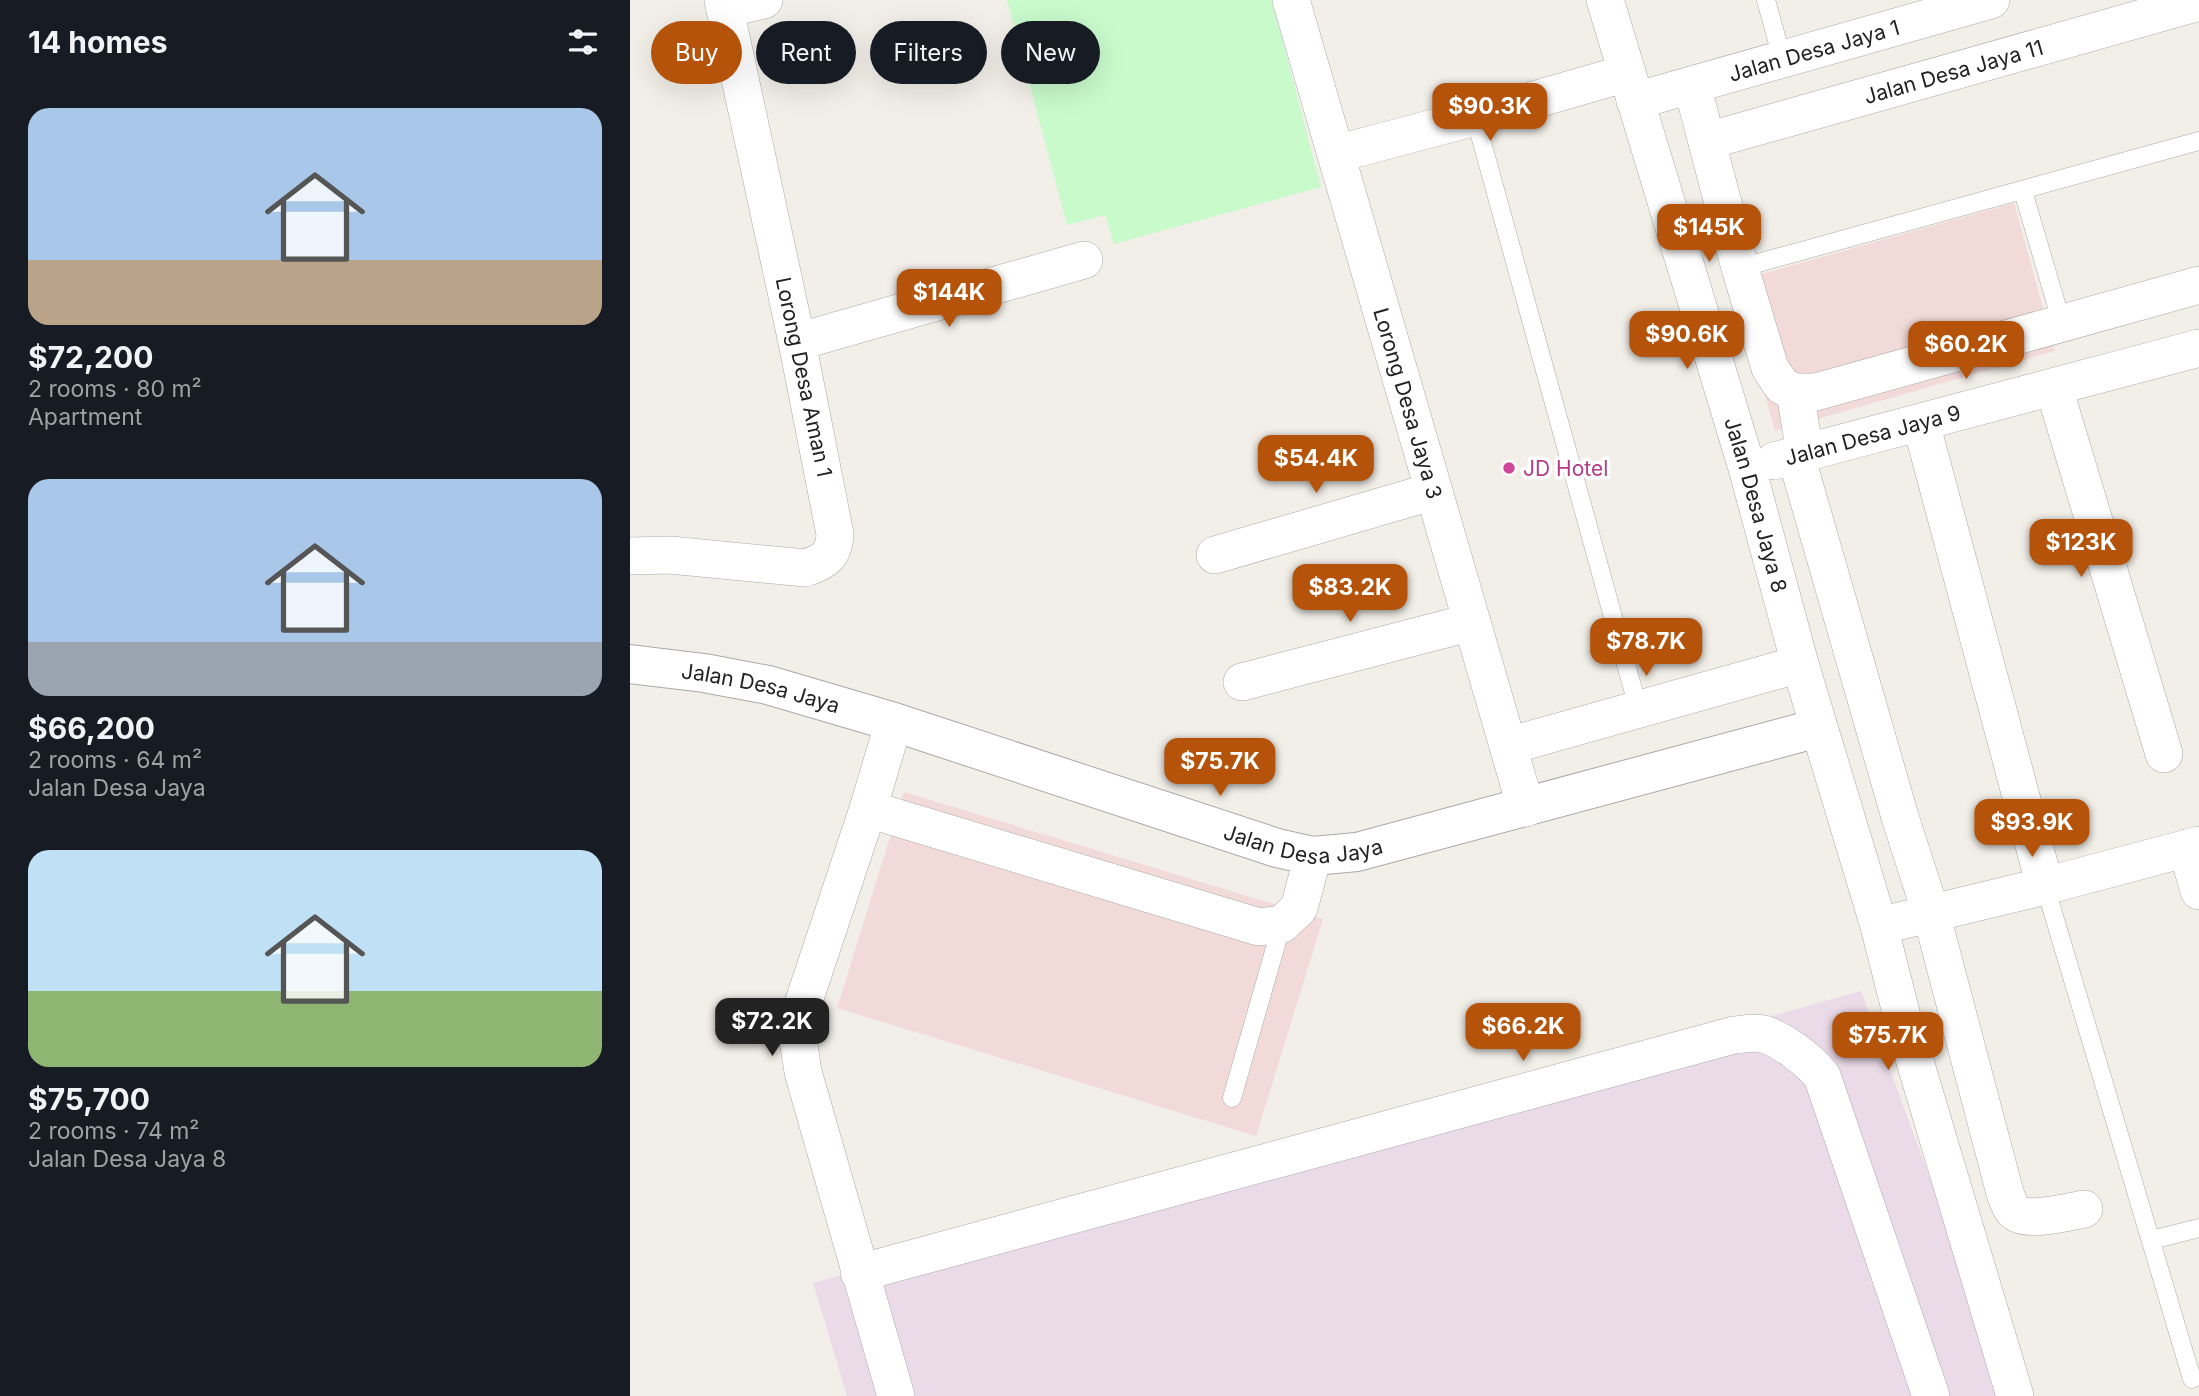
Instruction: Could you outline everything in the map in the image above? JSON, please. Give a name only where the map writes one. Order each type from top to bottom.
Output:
[{"type":"street","points":[[724,5],[764,0]]},
{"type":"street","name":"Lorong Desa Jaya 3","points":[[1292,0],[1526,808]]},
{"type":"street","name":"Jalan Desa Jaya 8","points":[[1605,0],[1746,468],[1818,728],[1879,926],[1905,1028],[2015,1396]]},
{"type":"street","name":"Jalan Desa Jaya 1","points":[[1336,154],[1475,117],[1631,87],[1692,85],[1782,58],[1914,10],[1990,0]]},
{"type":"street","name":"Lorong Desa Aman 1","points":[[630,556],[670,555],[804,568],[821,562],[834,548],[835,534],[797,342],[724,5]]},
{"type":"street","name":"Jalan Desa Jaya 11","points":[[1707,141],[2196,14]]},
{"type":"street","points":[[1692,85],[1740,268],[1770,368],[1782,386],[1795,393],[1816,393],[2199,285]]},
{"type":"street","points":[[797,342],[1084,261]]},
{"type":"street","name":"Jalan Desa Jaya 9","points":[[1746,468],[2199,348]]},
{"type":"street","points":[[2054,388],[2164,754]]},
{"type":"street","points":[[1795,393],[1801,454],[1893,793],[1931,913],[2005,1193],[2011,1209],[2018,1216],[2031,1217],[2084,1209]]},
{"type":"street","points":[[1921,423],[2045,886]]},
{"type":"street","points":[[1215,555],[1434,491]]},
{"type":"street","points":[[1242,682],[1472,622]]},
{"type":"street","name":"Jalan Desa Jaya","points":[[630,664],[704,673],[768,685],[894,722],[1263,844],[1313,856],[1357,852],[1818,728]]},
{"type":"street","points":[[1508,746],[1800,664]]},
{"type":"street","points":[[894,722],[802,1007],[798,1040],[803,1072],[896,1396]]},
{"type":"street","points":[[868,809],[1259,927],[1282,924],[1298,908],[1313,856]]},
{"type":"street","points":[[1879,926],[2045,886],[2193,846],[2199,891]]},
{"type":"street","points":[[859,1273],[1721,1039],[1760,1034],[1770,1037],[1811,1063],[1822,1076],[1931,1396]]},
{"type":"lane","points":[[1766,0],[1782,58]]},
{"type":"lane","points":[[1475,117],[1639,711]]},
{"type":"lane","points":[[1740,268],[2199,141]]},
{"type":"lane","points":[[2023,191],[2062,324]]},
{"type":"lane","points":[[2045,886],[2192,1379]]},
{"type":"lane","points":[[1233,1098],[1282,924]]},
{"type":"lane","points":[[2152,1240],[2199,1228]]},
{"type":"shaded area","points":[[2014,203],[2055,351],[1775,431],[1733,282]]},
{"type":"shaded area","points":[[904,792],[1323,919],[1256,1136],[837,1008]]},
{"type":"shaded area","points":[[1861,991],[2010,1396],[847,1396],[813,1283]]},
{"type":"green space","points":[[1007,0],[1272,0],[1321,187],[1114,244],[1105,215],[1067,225],[1029,84],[1100,84],[1100,21],[1013,21]]},
{"type":"place","name":"JD Hotel","points":[[1509,468]]}]
